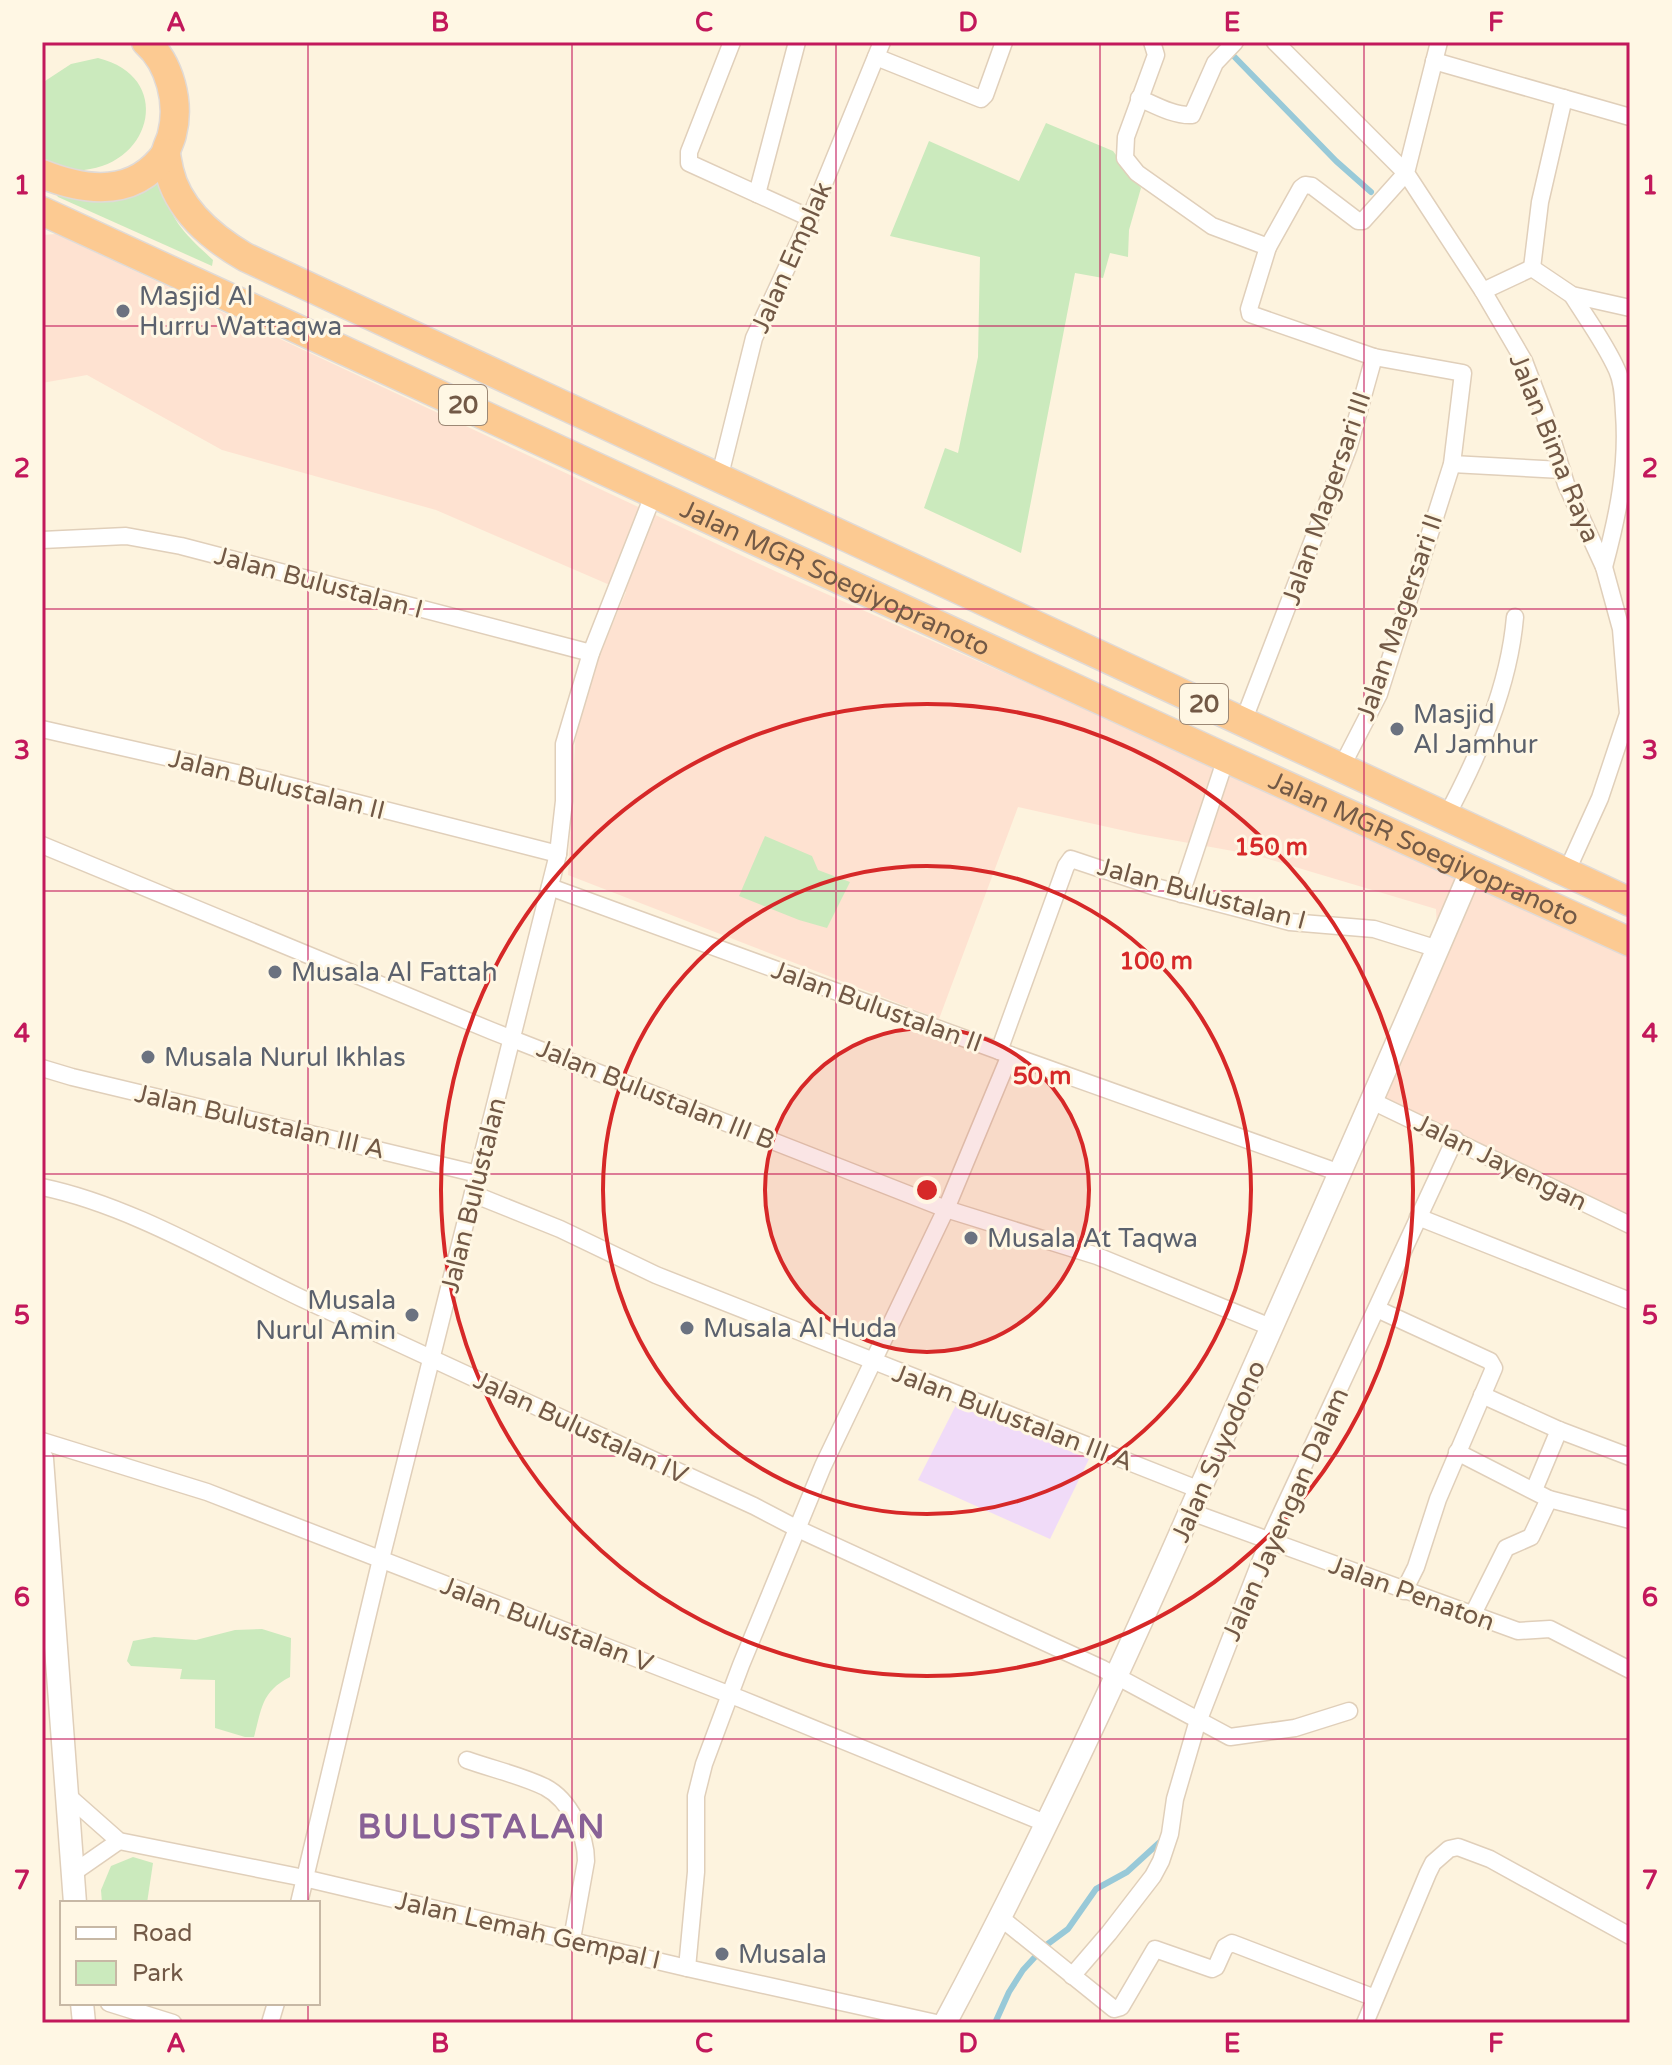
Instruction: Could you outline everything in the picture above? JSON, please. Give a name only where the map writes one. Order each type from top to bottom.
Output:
[{"type":"highway","points":[[42,174],[69,185],[121,185],[154,169],[166,153],[173,132],[175,111],[167,71],[146,42]]},
{"type":"highway","name":"Jalan MGR Soegiyopranoto","points":[[166,153],[171,177],[188,210],[208,233],[232,250],[1630,902]]},
{"type":"highway","name":"Jalan MGR Soegiyopranoto","points":[[42,211],[1630,942]]},
{"type":"street","points":[[732,42],[689,152],[689,163],[810,218]]},
{"type":"street","points":[[757,194],[797,42]]},
{"type":"street","points":[[879,49],[981,99],[1004,42]]},
{"type":"street","points":[[1152,42],[1156,55],[1126,137],[1125,158],[1137,173],[1212,226],[1268,247]]},
{"type":"street","name":"Jalan Bima Raya","points":[[1275,42],[1406,173],[1483,291],[1524,361],[1562,470],[1604,567],[1621,629],[1628,714],[1600,798],[1566,873]]},
{"type":"street","points":[[1374,357],[1250,314],[1249,309],[1268,247],[1301,188],[1312,186],[1358,221],[1363,221],[1406,173],[1439,42]]},
{"type":"street","name":"Jalan Emplak","points":[[719,479],[754,338],[810,218],[879,49]]},
{"type":"street","points":[[1139,98],[1187,117],[1192,115],[1206,79],[1227,49]]},
{"type":"street","points":[[1434,61],[1630,117]]},
{"type":"street","points":[[1532,268],[1540,202],[1564,98]]},
{"type":"street","points":[[1483,291],[1532,268]]},
{"type":"street","points":[[1532,268],[1572,295],[1630,308]]},
{"type":"street","points":[[1572,295],[1617,370],[1622,386],[1626,436],[1623,481],[1604,567]]},
{"type":"street","name":"Jalan Magersari III","points":[[1243,722],[1349,446],[1374,357],[1463,373]]},
{"type":"street","name":"Jalan Magersari II","points":[[1341,768],[1379,694],[1452,464],[1463,373]]},
{"type":"street","points":[[1452,464],[1562,470]]},
{"type":"street","name":"Jalan Bulustalan","points":[[299,1901],[381,1559],[558,854],[564,801],[564,744],[591,653],[654,493]]},
{"type":"street","name":"Jalan Bulustalan I","points":[[42,540],[126,536],[181,546],[591,653]]},
{"type":"street","points":[[1446,817],[1500,692],[1511,654],[1515,617]]},
{"type":"street","name":"Jalan Bulustalan II","points":[[42,729],[263,779],[558,854]]},
{"type":"street","points":[[1181,894],[1226,758]]},
{"type":"street","name":"Jalan Bulustalan III B","points":[[43,846],[512,1038],[946,1209],[1097,1256],[1273,1328]]},
{"type":"street","name":"Jalan Bulustalan I","points":[[1004,1053],[1066,866],[1071,859],[1181,894],[1290,922],[1374,929],[1438,949]]},
{"type":"street","name":"Jalan Suyodono","points":[[945,2023],[1001,1918],[1117,1677],[1273,1328],[1471,871]]},
{"type":"street","name":"Jalan Bulustalan II","points":[[550,887],[1340,1173]]},
{"type":"street","points":[[687,1968],[696,1872],[696,1796],[704,1764],[823,1466],[946,1209],[1004,1053]]},
{"type":"street","name":"Jalan Bulustalan III A","points":[[42,1068],[478,1174]]},
{"type":"street","name":"Jalan Jayengan","points":[[1372,1101],[1630,1225]]},
{"type":"street","name":"Jalan Jayengan Dalam","points":[[1072,1976],[1153,1876],[1269,1543],[1379,1310],[1455,1139]]},
{"type":"street","name":"Jalan Bulustalan IV","points":[[42,1187],[72,1193],[165,1232],[433,1360],[947,1595],[1117,1677],[1205,1725]]},
{"type":"street","name":"Jalan Bulustalan III A","points":[[473,1194],[560,1229],[656,1275],[1200,1490]]},
{"type":"street","points":[[1420,1217],[1630,1301]]},
{"type":"street","points":[[1379,1310],[1490,1361],[1494,1368],[1438,1499],[1416,1567],[1404,1591]]},
{"type":"street","points":[[1482,1395],[1559,1430],[1630,1457]]},
{"type":"street","points":[[1473,1614],[1506,1548],[1531,1537],[1559,1430]]},
{"type":"street","name":"Jalan Bulustalan V","points":[[42,1441],[207,1492],[730,1695],[1045,1823]]},
{"type":"street","points":[[1457,1452],[1542,1494],[1630,1520]]},
{"type":"street","points":[[42,1459],[75,1901]]},
{"type":"street","name":"Jalan Penaton","points":[[1191,1512],[1269,1543],[1518,1631],[1550,1629],[1630,1670]]},
{"type":"street","points":[[1205,1725],[1230,1737],[1237,1737],[1295,1728],[1349,1711]]},
{"type":"street","points":[[467,1760],[547,1788],[578,1825],[586,1849],[586,1861],[572,1939]]},
{"type":"street","points":[[67,1795],[119,1841],[73,1873]]},
{"type":"street","name":"Jalan Lemah Gempal I","points":[[119,1841],[304,1878],[936,2023]]},
{"type":"street","points":[[1365,2023],[1433,1863],[1449,1849],[1458,1847],[1490,1859],[1630,1936]]},
{"type":"street","points":[[1001,1918],[1114,2009],[1118,2009],[1155,1949],[1212,1969],[1216,1967],[1225,1947],[1232,1943],[1375,1998]]},
{"type":"street","points":[[115,2005],[173,2023]]},
{"type":"shaded area","points":[[56,234],[777,572],[1507,896],[1630,956],[1630,1218],[1369,1094],[1437,929],[1436,909],[1255,855],[1139,834],[1018,807],[939,1019],[568,875],[577,708],[626,592],[436,510],[222,450],[87,375],[42,383],[42,235]]},
{"type":"shaded area","points":[[956,1405],[1089,1459],[1050,1539],[918,1480]]},
{"type":"green space","points":[[98,58],[122,68],[137,82],[145,100],[145,118],[139,136],[126,152],[108,164],[84,170],[42,161],[42,83],[71,64]]},
{"type":"green space","points":[[1046,123],[1113,151],[1141,188],[1129,230],[1128,257],[1110,253],[1103,278],[1075,273],[1021,553],[924,508],[945,448],[958,453],[978,357],[980,257],[890,236],[929,141],[1019,181]]},
{"type":"green space","points":[[156,178],[161,182],[174,217],[186,234],[213,260],[212,266],[55,193]]},
{"type":"green space","points":[[765,836],[812,856],[818,870],[850,882],[827,928],[739,896]]},
{"type":"green space","points":[[262,1629],[291,1638],[290,1677],[268,1695],[254,1737],[215,1728],[215,1680],[180,1679],[182,1669],[131,1666],[127,1661],[133,1641],[154,1637],[196,1640],[235,1630]]},
{"type":"green space","points":[[133,1857],[153,1863],[147,1901],[102,1901],[101,1890],[111,1866]]},
{"type":"waterway","points":[[1220,42],[1336,161],[1371,192]]},
{"type":"waterway","points":[[995,2023],[1023,1970],[1045,1946],[1068,1929],[1096,1889],[1127,1872],[1161,1841]]},
{"type":"place","name":"Masjid Al Hurru Wattaqwa","points":[[123,311]]},
{"type":"place","name":"Masjid Al Jamhur","points":[[1397,729]]},
{"type":"place","name":"Musala Al Fattah","points":[[275,972]]},
{"type":"place","name":"Musala Nurul Ikhlas","points":[[148,1057]]},
{"type":"place","name":"Musala At Taqwa","points":[[971,1238]]},
{"type":"place","name":"Musala Nurul Amin","points":[[412,1315]]},
{"type":"place","name":"Musala Al Huda","points":[[687,1328]]},
{"type":"place","name":"Musala","points":[[722,1954]]},
{"type":"district","name":"BULUSTALAN","points":[[482,1826]]}]
